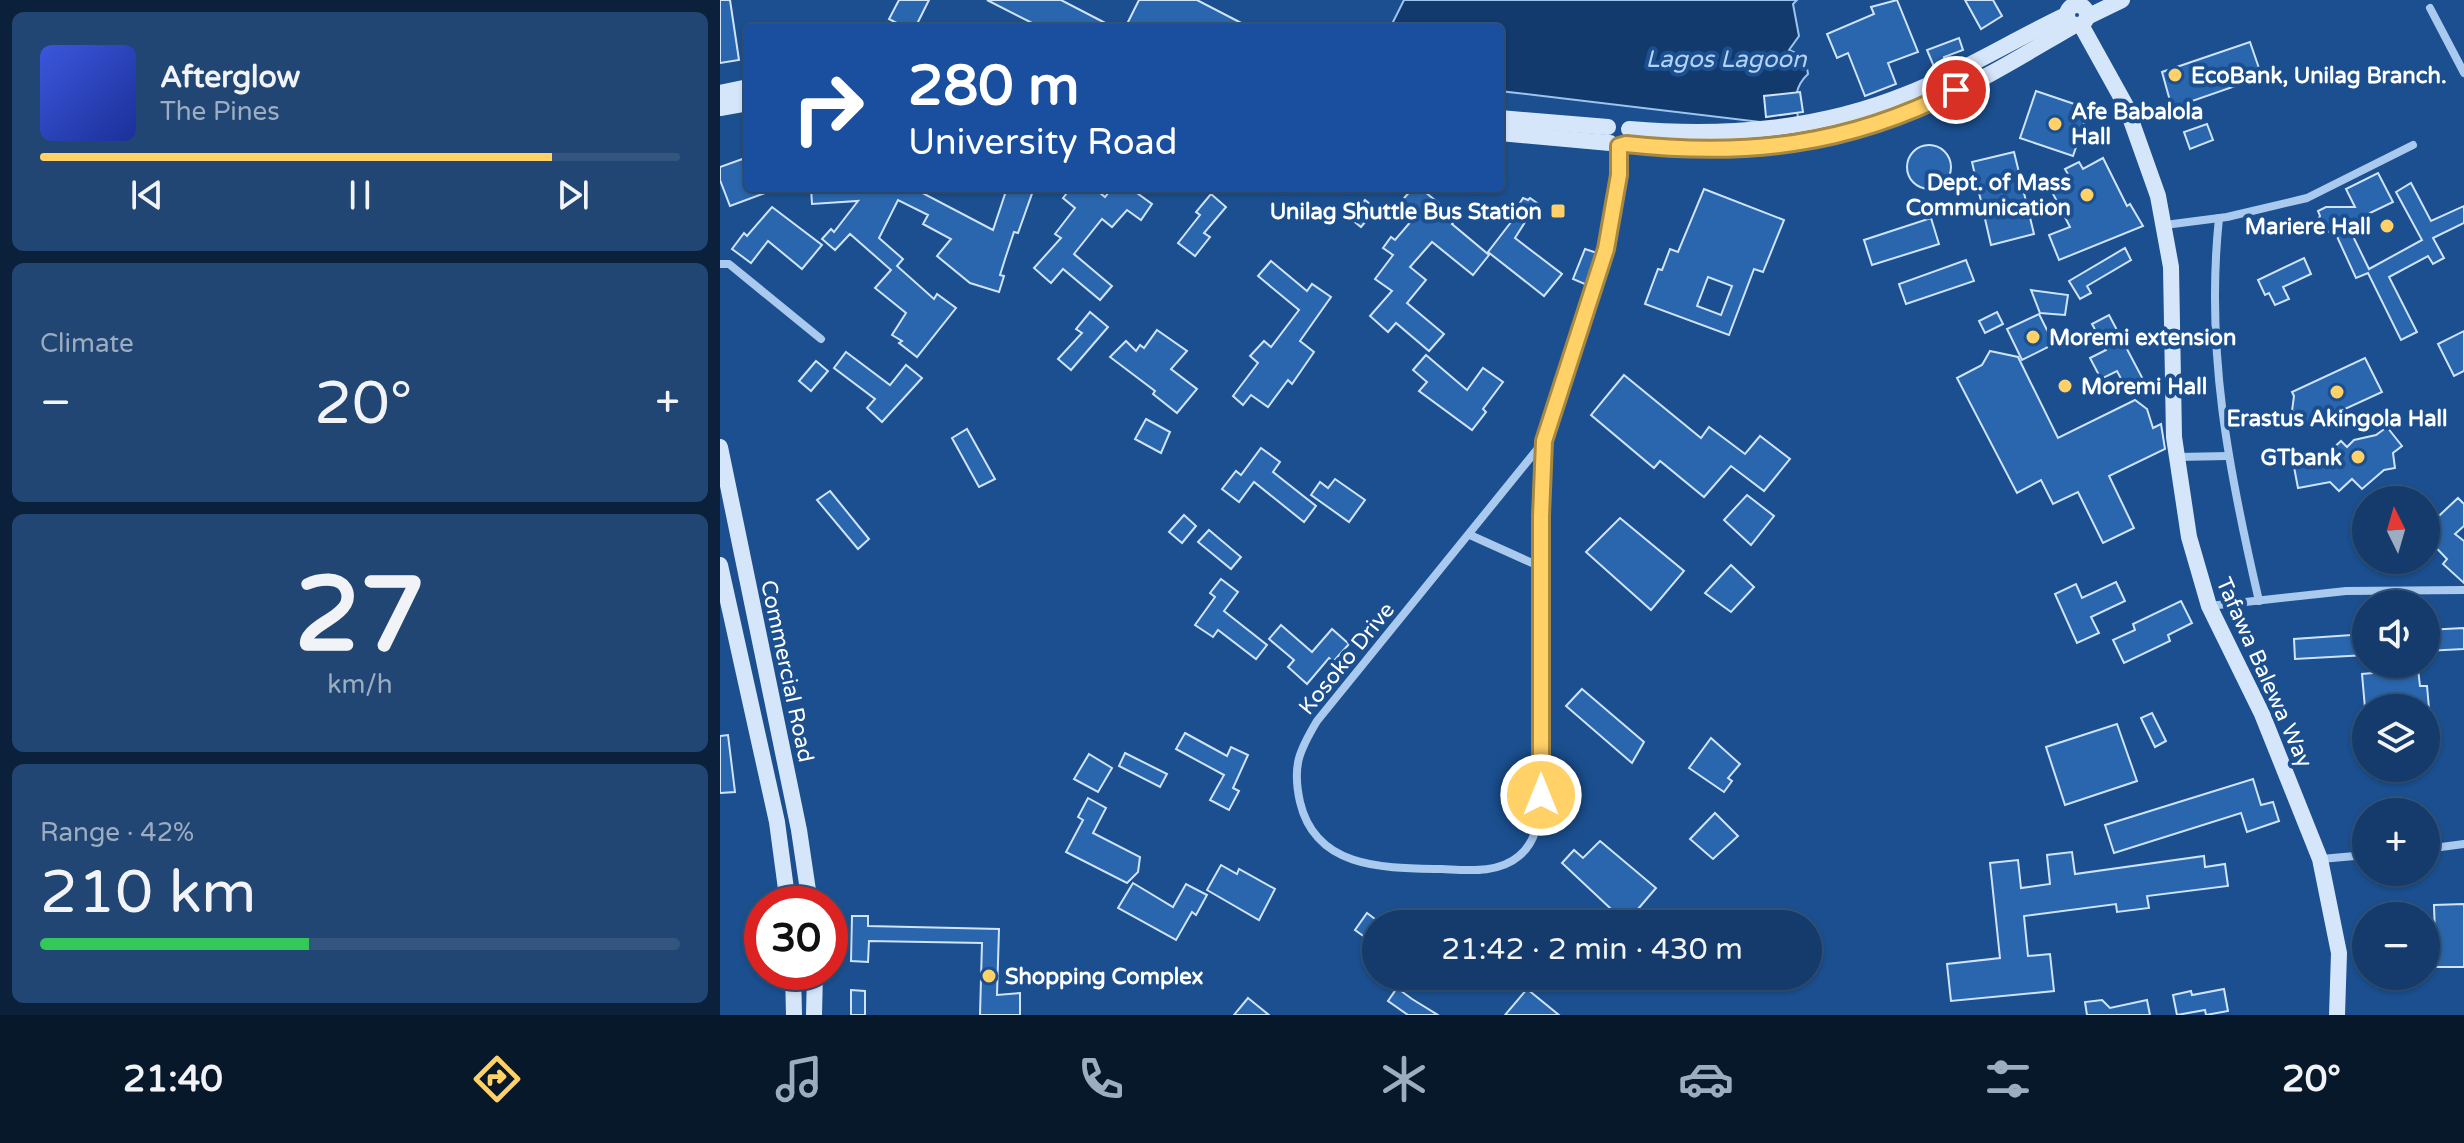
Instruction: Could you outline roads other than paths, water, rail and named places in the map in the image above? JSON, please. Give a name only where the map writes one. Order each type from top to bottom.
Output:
[{"type":"street","points":[[1504,133],[1618,138],[1793,127],[1869,108],[1920,89],[2079,14],[2112,2]]},
{"type":"street","points":[[2430,8],[2464,73]]},
{"type":"street","name":"Tafawa Balewa Way","points":[[2079,14],[2126,106],[2148,162],[2165,225],[2171,267],[2171,373],[2176,457],[2189,537],[2209,606],[2262,714],[2320,859],[2339,953],[2337,1015]]},
{"type":"street","points":[[720,93],[744,88]]},
{"type":"street","points":[[720,108],[744,104]]},
{"type":"street","points":[[1504,119],[1618,138]]},
{"type":"street","name":"Kosoko Drive","points":[[1544,441],[1317,721],[1302,745],[1296,764],[1303,813],[1317,837],[1346,857],[1387,868],[1481,870],[1501,867],[1517,858],[1531,843],[1538,828],[1541,795],[1544,441],[1606,249],[1619,175],[1618,138]]},
{"type":"street","points":[[2165,225],[2273,208],[2307,198],[2413,145]]},
{"type":"street","points":[[2219,218],[2213,323],[2233,492],[2259,601]]},
{"type":"street","points":[[720,264],[729,264],[821,339]]},
{"type":"street","name":"Commercial Road","points":[[720,447],[799,830],[807,886]]},
{"type":"street","points":[[2176,457],[2228,456]]},
{"type":"street","points":[[1470,535],[1541,567]]},
{"type":"street","name":"Commercial Road","points":[[720,565],[777,822],[786,886]]},
{"type":"street","points":[[2209,606],[2346,591],[2464,590]]},
{"type":"street","points":[[2440,847],[2464,844]]},
{"type":"street","points":[[2320,859],[2352,856]]},
{"type":"street","points":[[793,990],[794,1015]]},
{"type":"street","points":[[814,1015],[815,990]]},
{"type":"water","name":"Lagos Lagoon","points":[[1404,0],[1797,0],[1793,4],[1799,36],[1789,50],[1805,57],[1808,74],[1797,94],[1798,118],[1777,124],[1504,91],[1504,24],[1392,24]]},
{"type":"place","name":"EcoBank, Unilag Branch.","points":[[2175,75]]},
{"type":"place","name":"Afe Babalola Hall","points":[[2055,124]]},
{"type":"place","name":"Dept. of Mass Communication","points":[[2087,195]]},
{"type":"place","name":"Unilag Shuttle Bus Station","points":[[1558,211]]},
{"type":"place","name":"Mariere Hall","points":[[2387,226]]},
{"type":"place","name":"Moremi extension","points":[[2033,337]]},
{"type":"place","name":"Moremi Hall","points":[[2065,386]]},
{"type":"place","name":"Erastus Akingola Hall","points":[[2337,392]]},
{"type":"place","name":"GTbank","points":[[2358,457]]},
{"type":"place","name":"Shopping Complex","points":[[989,976]]}]
